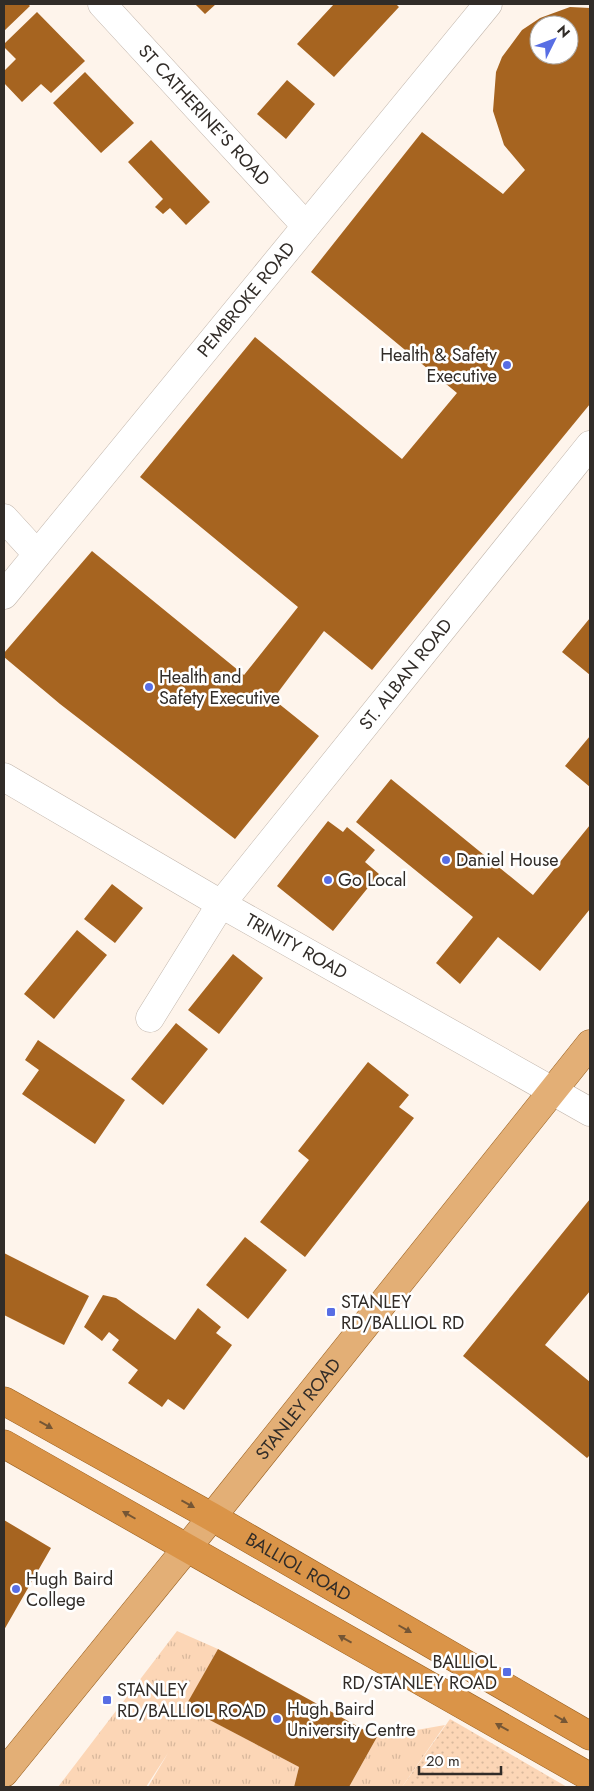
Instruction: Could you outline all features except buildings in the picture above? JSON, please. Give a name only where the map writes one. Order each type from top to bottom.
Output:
[{"type":"highway","name":"BALLIOL ROAD","points":[[4,1401],[212,1517],[590,1736]]},
{"type":"highway","points":[[4,1444],[590,1777]]},
{"type":"main road","name":"STANLEY ROAD","points":[[4,1772],[212,1517],[552,1089],[590,1044]]},
{"type":"street","name":"ST CATHERINE'S ROAD","points":[[102,4],[306,226]]},
{"type":"street","name":"PEMBROKE ROAD","points":[[4,595],[488,4]]},
{"type":"street","name":"ST. ALBAN ROAD","points":[[150,1018],[221,904],[590,445]]},
{"type":"street","points":[[4,518],[38,554]]},
{"type":"street","name":"TRINITY ROAD","points":[[4,777],[221,904],[590,1112]]},
{"type":"green space","points":[[177,1631],[218,1649],[186,1707],[299,1767],[294,1787],[148,1787],[168,1753],[146,1787],[58,1787]]},
{"type":"green space","points":[[450,1719],[567,1787],[402,1787]]},
{"type":"green space","points":[[445,1725],[402,1787],[349,1787],[377,1737]]},
{"type":"place","name":"Health & Safety Executive","points":[[507,365]]},
{"type":"place","name":"Health and Safety Executive","points":[[149,687]]},
{"type":"place","name":"Daniel House","points":[[446,860]]},
{"type":"place","name":"Go Local","points":[[328,880]]},
{"type":"place","name":"STANLEY RD/BALLIOL RD","points":[[331,1312]]},
{"type":"place","name":"Hugh Baird College","points":[[16,1589]]},
{"type":"place","name":"BALLIOL RD/STANLEY ROAD","points":[[507,1672]]},
{"type":"place","name":"STANLEY RD/BALLIOL ROAD","points":[[107,1700]]},
{"type":"place","name":"Hugh Baird University Centre","points":[[277,1719]]}]
